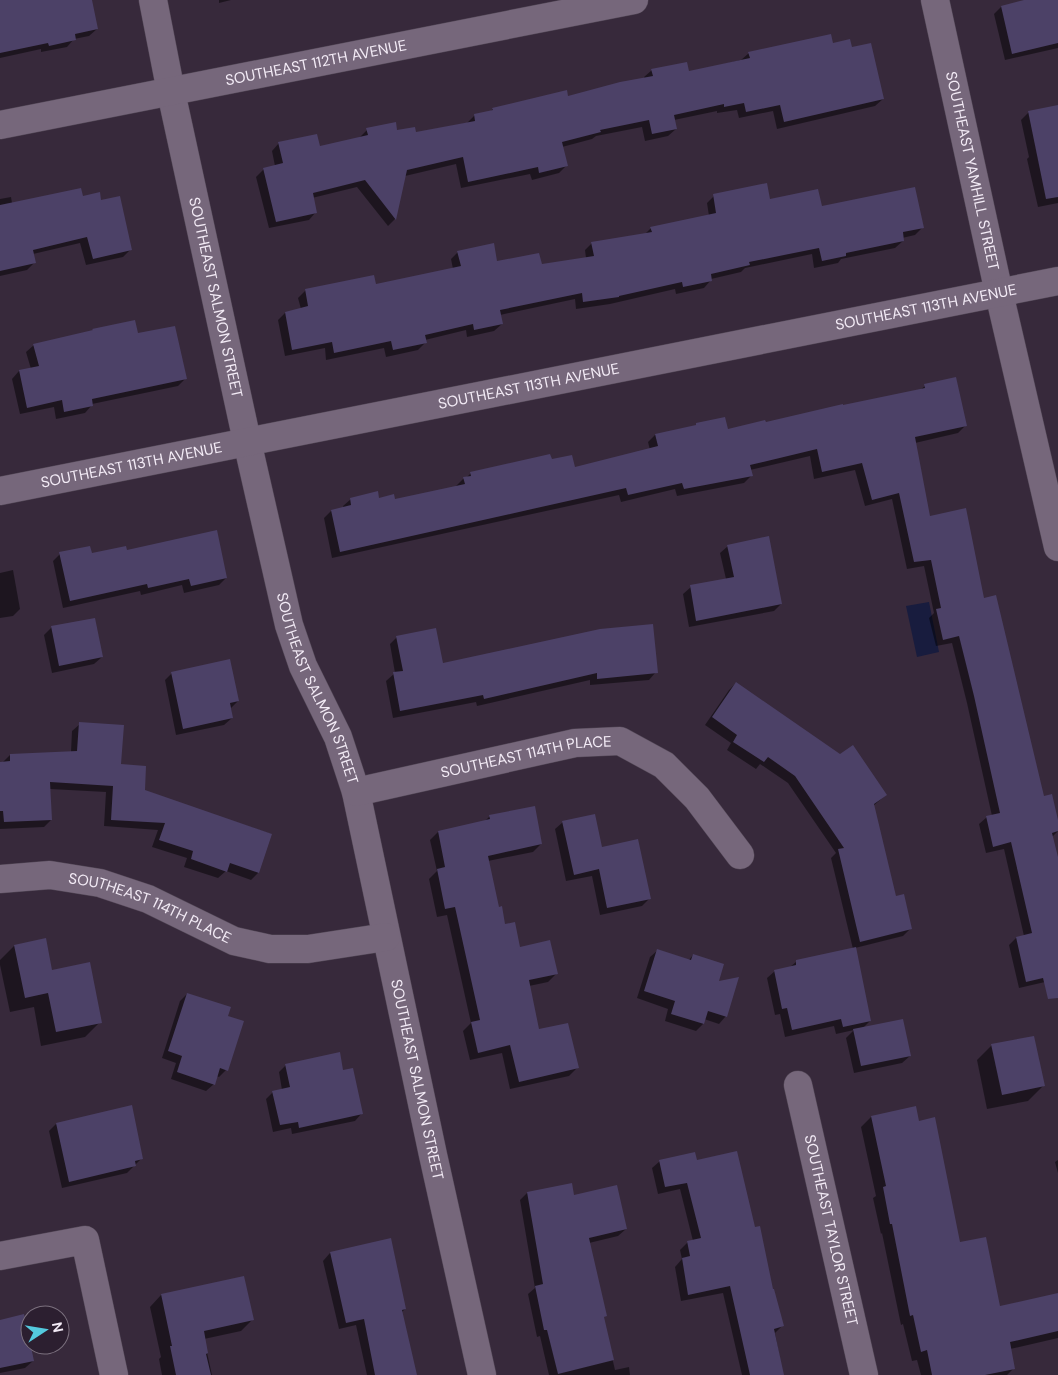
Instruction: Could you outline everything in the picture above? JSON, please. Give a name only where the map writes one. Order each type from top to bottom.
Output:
[{"type":"street","name":"SOUTHEAST SALMON STREET","points":[[153,0],[171,92],[289,625],[303,666],[338,737],[356,792],[482,1375]]},
{"type":"street","name":"SOUTHEAST 112TH AVENUE","points":[[0,125],[634,0]]},
{"type":"street","name":"SOUTHEAST YAMHILL STREET","points":[[935,0],[999,293],[1058,547]]},
{"type":"street","name":"SOUTHEAST 113TH AVENUE","points":[[0,491],[1058,282]]},
{"type":"street","name":"SOUTHEAST 114TH PLACE","points":[[356,792],[575,743],[620,741],[664,765],[698,798],[740,855]]},
{"type":"street","name":"SOUTHEAST 114TH PLACE","points":[[0,879],[50,876],[100,884],[148,898],[234,941],[270,949],[308,949],[386,937]]},
{"type":"street","name":"SOUTHEAST TAYLOR STREET","points":[[798,1085],[864,1375]]},
{"type":"street","points":[[0,1256],[85,1240],[114,1375]]},
{"type":"water","points":[[929,602],[939,652],[917,657],[906,606]]},
{"type":"building","points":[[0,0],[92,0],[98,29],[75,34],[76,40],[49,46],[48,43],[0,53]]},
{"type":"building","points":[[1024,0],[1058,0],[1058,43],[1012,54],[1001,6]]},
{"type":"building","points":[[831,34],[833,43],[850,39],[852,47],[871,43],[884,99],[784,122],[780,105],[746,112],[744,103],[724,107],[724,104],[674,115],[677,129],[652,134],[649,120],[600,130],[601,132],[562,142],[568,166],[539,173],[538,167],[468,182],[463,157],[407,170],[396,220],[365,180],[313,193],[317,213],[276,222],[263,168],[283,163],[278,142],[317,134],[320,146],[368,135],[366,128],[396,122],[397,130],[415,127],[416,132],[475,121],[474,114],[493,110],[492,108],[567,90],[568,96],[620,82],[653,76],[651,69],[687,62],[689,71],[750,58],[748,52]]},
{"type":"building","points":[[1058,105],[1058,197],[1046,199],[1028,111]]},
{"type":"building","points":[[767,183],[770,199],[818,189],[822,206],[915,187],[924,228],[903,232],[904,241],[846,253],[846,256],[822,261],[819,248],[749,262],[750,265],[711,274],[712,281],[683,287],[682,282],[619,297],[583,302],[582,293],[500,310],[503,324],[474,330],[473,324],[425,335],[427,343],[393,350],[391,341],[334,353],[332,342],[292,350],[285,312],[308,306],[305,289],[374,275],[376,284],[461,266],[457,251],[494,243],[497,261],[539,253],[542,264],[594,256],[591,242],[652,232],[650,227],[716,213],[713,194]]},
{"type":"building","points":[[81,188],[83,196],[100,192],[101,200],[120,196],[132,250],[93,259],[87,237],[33,250],[36,263],[0,271],[0,205]]},
{"type":"building","points":[[135,320],[138,333],[175,326],[187,379],[92,399],[93,406],[64,412],[62,400],[27,408],[19,370],[39,366],[33,344]]},
{"type":"building","points":[[956,377],[967,426],[915,437],[930,516],[966,508],[984,598],[996,595],[1044,796],[1052,794],[1058,820],[1058,831],[1052,833],[1058,857],[1058,998],[1048,999],[1043,978],[1026,982],[1016,937],[1032,933],[1011,842],[993,847],[986,816],[1000,813],[959,636],[943,640],[936,609],[941,608],[931,560],[914,562],[899,493],[872,500],[862,463],[822,472],[817,449],[750,465],[753,476],[684,489],[682,483],[628,495],[626,488],[340,552],[331,510],[351,505],[350,498],[378,491],[379,498],[394,494],[395,499],[465,484],[463,477],[471,476],[470,472],[550,454],[552,459],[572,455],[575,467],[658,446],[655,434],[696,425],[696,423],[725,417],[728,429],[925,388],[924,384]]},
{"type":"building","points":[[217,530],[227,578],[191,586],[189,579],[148,588],[147,584],[70,601],[59,552],[90,546],[92,553],[126,546],[127,550]]},
{"type":"building","points":[[769,536],[782,604],[696,621],[690,585],[734,577],[727,545]]},
{"type":"building","points":[[95,618],[103,657],[59,666],[51,626]]},
{"type":"building","points":[[653,624],[658,673],[597,679],[597,673],[484,699],[483,695],[400,711],[393,672],[403,671],[396,636],[436,628],[443,663],[600,629]]},
{"type":"building","points":[[230,659],[239,701],[230,703],[233,718],[183,729],[171,672]]},
{"type":"building","points":[[736,682],[840,754],[853,745],[887,795],[874,804],[896,896],[904,894],[912,929],[860,942],[838,849],[844,848],[795,776],[768,757],[764,762],[733,742],[737,735],[712,717]]},
{"type":"building","points":[[79,722],[124,725],[121,764],[146,766],[145,790],[272,834],[259,873],[230,863],[227,872],[191,859],[193,851],[159,840],[165,823],[111,820],[113,786],[50,782],[52,820],[4,822],[3,811],[0,811],[0,762],[10,761],[10,754],[77,751]]},
{"type":"building","points":[[535,806],[542,844],[488,856],[499,907],[502,906],[505,924],[515,922],[520,947],[550,940],[558,974],[529,980],[539,1029],[568,1023],[579,1068],[519,1082],[510,1045],[478,1053],[471,1022],[480,1020],[455,907],[445,909],[437,869],[445,867],[438,831],[490,819],[489,815]]},
{"type":"building","points":[[595,814],[602,847],[638,839],[651,899],[607,908],[599,869],[574,875],[562,821]]},
{"type":"building","points":[[46,938],[52,970],[90,962],[102,1023],[56,1032],[48,993],[25,998],[14,945]]},
{"type":"building","points":[[856,947],[871,1021],[843,1027],[841,1019],[792,1030],[787,1008],[782,1009],[774,970],[796,965],[796,960]]},
{"type":"building","points":[[657,949],[691,960],[693,954],[724,964],[719,981],[739,977],[727,1017],[708,1011],[704,1024],[671,1014],[675,1001],[644,991]]},
{"type":"building","points":[[187,993],[231,1007],[228,1016],[244,1021],[228,1071],[220,1068],[215,1085],[177,1072],[182,1056],[168,1051]]},
{"type":"building","points":[[903,1019],[911,1056],[861,1066],[853,1029]]},
{"type":"building","points":[[1034,1036],[1045,1086],[1002,1095],[991,1044]]},
{"type":"building","points":[[340,1052],[343,1070],[353,1068],[363,1114],[299,1128],[298,1122],[280,1125],[272,1091],[290,1087],[285,1064]]},
{"type":"building","points":[[132,1105],[143,1159],[135,1161],[136,1166],[69,1182],[56,1123]]},
{"type":"building","points":[[916,1106],[919,1121],[935,1117],[960,1242],[986,1237],[1000,1306],[1058,1293],[1058,1331],[1010,1342],[1015,1369],[985,1375],[932,1375],[927,1350],[921,1352],[913,1315],[910,1316],[892,1224],[890,1224],[883,1187],[886,1186],[871,1116]]},
{"type":"building","points":[[737,1151],[755,1227],[760,1226],[773,1289],[784,1326],[774,1329],[784,1375],[750,1375],[730,1286],[688,1295],[682,1258],[690,1256],[687,1241],[701,1238],[687,1183],[665,1187],[659,1160],[695,1152],[697,1160]]},
{"type":"building","points":[[572,1183],[574,1195],[617,1185],[627,1229],[589,1238],[607,1316],[604,1317],[614,1360],[558,1374],[547,1330],[544,1330],[535,1286],[543,1284],[527,1192]]},
{"type":"building","points":[[391,1238],[406,1309],[402,1310],[417,1375],[375,1375],[364,1319],[346,1323],[330,1252]]},
{"type":"building","points":[[244,1276],[254,1320],[204,1331],[208,1353],[206,1354],[211,1375],[176,1375],[161,1294]]},
{"type":"building","points":[[20,1315],[20,1355],[33,1355],[34,1361],[0,1368],[0,1320]]}]
